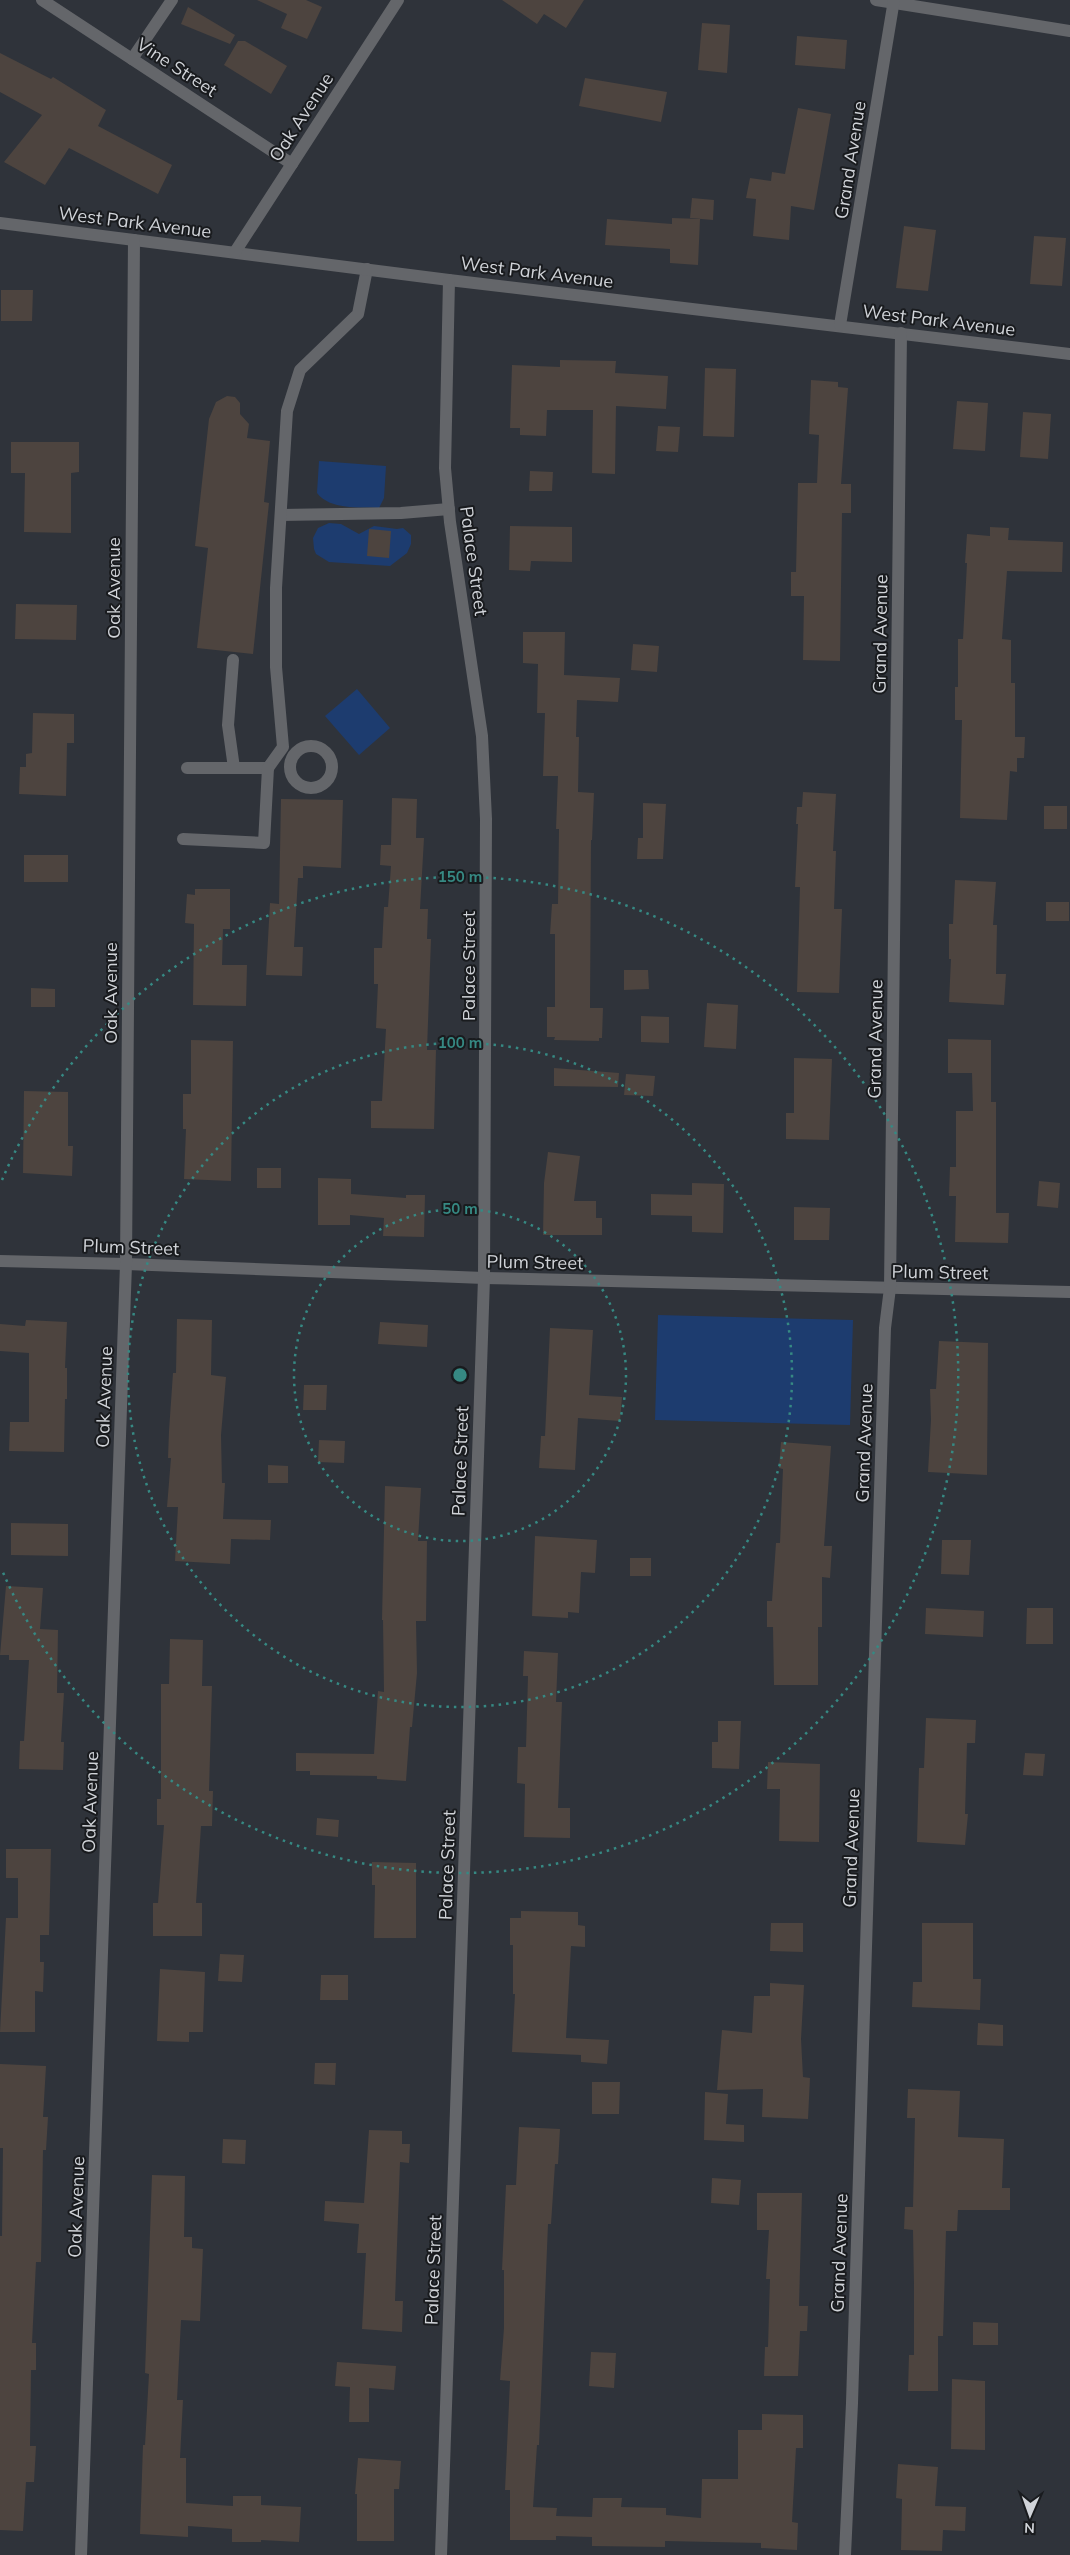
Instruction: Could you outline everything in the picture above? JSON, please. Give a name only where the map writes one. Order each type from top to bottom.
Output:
[{"type":"street","name":"Vine Street","points":[[42,0],[292,164]]},
{"type":"street","points":[[132,59],[172,0]]},
{"type":"street","name":"Oak Avenue","points":[[235,252],[398,0]]},
{"type":"street","points":[[876,0],[893,1],[1070,31]]},
{"type":"street","name":"Grand Avenue","points":[[840,326],[893,1]]},
{"type":"street","name":"West Park Avenue","points":[[0,223],[449,280],[1070,354]]},
{"type":"street","name":"Oak Avenue","points":[[81,2555],[126,1264],[134,240]]},
{"type":"street","points":[[183,839],[264,843],[268,768],[283,747],[276,667],[276,588],[287,411],[300,370],[358,314],[367,269]]},
{"type":"street","name":"Palace Street","points":[[441,2555],[484,1278],[485,789],[482,736],[449,509],[445,468],[449,280]]},
{"type":"street","name":"Grand Avenue","points":[[845,2555],[852,2393],[885,1338],[890,1288],[901,333]]},
{"type":"street","points":[[281,515],[401,513],[449,509]]},
{"type":"street","points":[[233,660],[228,725],[234,768]]},
{"type":"street","points":[[283,747],[293,756]]},
{"type":"street","points":[[186,768],[268,768]]},
{"type":"street","name":"Plum Street","points":[[0,1261],[484,1278],[1070,1292]]},
{"type":"shaded area","points":[[319,461],[386,466],[384,498],[379,508],[345,507],[323,498],[317,493]]},
{"type":"shaded area","points":[[329,523],[341,524],[359,534],[374,526],[403,528],[411,535],[411,544],[407,553],[390,566],[329,562],[316,554],[313,538],[318,528]]},
{"type":"shaded area","points":[[357,689],[390,728],[359,755],[325,716]]},
{"type":"shaded area","points":[[658,1315],[853,1320],[850,1425],[655,1420]]},
{"type":"building","points":[[257,0],[306,0],[322,7],[307,39],[281,28],[287,14]]},
{"type":"building","points":[[502,0],[584,0],[566,28],[544,14],[537,24]]},
{"type":"building","points":[[188,7],[235,35],[230,44],[181,24]]},
{"type":"building","points":[[702,23],[730,25],[727,73],[698,70]]},
{"type":"building","points":[[797,36],[847,40],[845,69],[795,65]]},
{"type":"building","points":[[238,41],[245,41],[287,66],[271,94],[224,65]]},
{"type":"building","points":[[0,53],[51,79],[53,77],[106,110],[98,126],[172,165],[158,194],[69,148],[45,185],[4,162],[42,115],[0,92]]},
{"type":"building","points":[[585,78],[667,92],[661,122],[579,106]]},
{"type":"building","points":[[798,108],[831,114],[814,210],[791,206],[789,240],[753,236],[756,199],[746,198],[750,178],[771,181],[772,172],[785,174]]},
{"type":"building","points":[[692,198],[714,200],[713,220],[690,218]]},
{"type":"building","points":[[672,218],[700,219],[698,265],[670,263],[670,249],[605,245],[607,219],[672,224]]},
{"type":"building","points":[[904,226],[936,230],[928,291],[896,288]]},
{"type":"building","points":[[1034,236],[1066,238],[1062,286],[1030,284]]},
{"type":"building","points":[[1,290],[33,290],[32,321],[1,321]]},
{"type":"building","points":[[560,360],[616,361],[615,373],[668,376],[666,409],[616,406],[615,474],[592,473],[593,410],[547,410],[546,436],[520,435],[520,428],[510,428],[512,365],[560,367]]},
{"type":"building","points":[[705,368],[736,369],[734,437],[703,436]]},
{"type":"building","points":[[811,380],[838,382],[838,387],[848,388],[841,484],[851,484],[851,513],[842,513],[840,661],[803,660],[804,596],[791,596],[791,572],[796,572],[798,483],[817,483],[819,435],[809,434]]},
{"type":"building","points":[[227,396],[235,397],[240,403],[240,414],[249,424],[247,438],[270,441],[264,502],[269,503],[253,654],[197,648],[208,548],[195,546],[209,419],[216,402]]},
{"type":"building","points":[[957,401],[988,403],[985,451],[953,449]]},
{"type":"building","points":[[1023,412],[1051,414],[1048,459],[1020,457]]},
{"type":"building","points":[[658,426],[680,427],[678,452],[656,451]]},
{"type":"building","points":[[11,442],[79,442],[79,472],[71,473],[71,533],[24,532],[25,473],[11,473]]},
{"type":"building","points":[[530,471],[553,472],[552,491],[529,491]]},
{"type":"building","points":[[510,526],[572,527],[572,562],[531,561],[530,571],[509,570]]},
{"type":"building","points":[[990,527],[1009,528],[1008,540],[1063,542],[1062,572],[1007,571],[1002,639],[1011,640],[1011,683],[1015,683],[1015,737],[1025,737],[1024,758],[1017,758],[1017,772],[1010,771],[1007,820],[960,818],[962,720],[955,720],[955,687],[958,687],[958,639],[963,639],[967,534],[990,536]]},
{"type":"building","points":[[369,529],[391,531],[389,558],[367,556]]},
{"type":"building","points":[[16,604],[77,605],[76,640],[15,639]]},
{"type":"building","points":[[523,632],[565,632],[564,675],[620,678],[618,702],[577,700],[576,737],[579,737],[578,792],[594,793],[591,840],[590,1008],[603,1008],[602,1038],[599,1038],[599,1041],[554,1040],[555,1037],[547,1037],[547,1007],[555,1007],[555,934],[550,934],[552,904],[558,904],[559,829],[556,829],[558,776],[543,776],[545,713],[537,713],[538,664],[523,663]]},
{"type":"building","points":[[633,644],[659,646],[657,672],[631,670]]},
{"type":"building","points":[[33,713],[74,714],[74,743],[67,743],[66,796],[19,794],[20,767],[26,767],[26,754],[32,753]]},
{"type":"building","points":[[803,792],[836,794],[833,851],[836,851],[834,909],[842,909],[839,993],[797,992],[800,887],[795,887],[798,824],[796,824],[797,807],[802,807]]},
{"type":"building","points":[[392,798],[417,799],[416,838],[424,838],[420,909],[428,909],[427,939],[431,939],[427,1050],[436,1050],[434,1129],[371,1128],[371,1101],[382,1101],[386,1029],[376,1028],[378,984],[374,984],[374,948],[382,948],[384,907],[388,907],[391,866],[380,865],[381,845],[391,845]]},
{"type":"building","points":[[281,799],[343,800],[341,868],[303,866],[303,878],[298,878],[294,947],[303,947],[302,976],[266,975],[270,903],[279,904]]},
{"type":"building","points":[[643,803],[666,804],[663,859],[637,859],[638,838],[643,838]]},
{"type":"building","points":[[1044,806],[1067,806],[1067,829],[1044,829]]},
{"type":"building","points":[[24,855],[68,855],[68,882],[24,882]]},
{"type":"building","points":[[955,880],[996,882],[993,925],[997,925],[996,974],[1006,974],[1004,1005],[949,1002],[951,959],[949,959],[949,924],[953,924]]},
{"type":"building","points":[[195,889],[230,889],[230,929],[223,929],[222,965],[247,965],[246,1006],[193,1005],[194,924],[185,923],[187,894],[195,895]]},
{"type":"building","points":[[1046,902],[1069,902],[1069,921],[1046,921]]},
{"type":"building","points":[[624,970],[648,970],[649,989],[624,990]]},
{"type":"building","points":[[31,988],[55,989],[55,1007],[31,1007]]},
{"type":"building","points":[[707,1003],[738,1005],[736,1049],[704,1047]]},
{"type":"building","points":[[641,1016],[669,1017],[669,1043],[641,1042]]},
{"type":"building","points":[[948,1039],[991,1040],[991,1102],[996,1102],[996,1213],[1009,1213],[1008,1243],[955,1242],[956,1196],[949,1196],[950,1167],[956,1167],[956,1111],[973,1111],[972,1073],[948,1073]]},
{"type":"building","points":[[191,1040],[233,1041],[231,1181],[184,1179],[186,1129],[183,1129],[183,1094],[191,1094]]},
{"type":"building","points":[[794,1058],[832,1059],[829,1140],[786,1139],[786,1113],[794,1113]]},
{"type":"building","points":[[554,1068],[619,1073],[618,1087],[554,1086]]},
{"type":"building","points":[[626,1074],[655,1076],[653,1096],[624,1095]]},
{"type":"building","points":[[24,1091],[68,1092],[68,1146],[73,1146],[72,1176],[23,1173]]},
{"type":"building","points":[[548,1152],[580,1156],[574,1201],[596,1201],[596,1218],[602,1218],[602,1235],[543,1235],[544,1183]]},
{"type":"building","points":[[257,1168],[281,1168],[281,1188],[257,1188]]},
{"type":"building","points":[[318,1178],[351,1179],[351,1194],[406,1198],[406,1195],[425,1195],[424,1237],[383,1236],[384,1218],[350,1215],[350,1225],[318,1225]]},
{"type":"building","points":[[1039,1181],[1060,1183],[1058,1208],[1037,1206]]},
{"type":"building","points":[[692,1183],[724,1184],[723,1233],[692,1232],[692,1216],[651,1215],[651,1194],[692,1195]]},
{"type":"building","points":[[794,1207],[830,1208],[829,1240],[794,1240]]},
{"type":"building","points":[[177,1319],[212,1320],[211,1375],[226,1377],[221,1435],[222,1483],[225,1483],[223,1519],[271,1520],[270,1540],[231,1539],[230,1564],[175,1561],[178,1507],[167,1507],[171,1458],[168,1458],[169,1431],[173,1373],[176,1373]]},
{"type":"building","points":[[26,1320],[67,1322],[65,1368],[67,1368],[67,1399],[65,1399],[64,1452],[9,1451],[10,1422],[29,1422],[29,1353],[0,1351],[0,1324],[25,1326]]},
{"type":"building","points":[[380,1322],[428,1325],[427,1347],[378,1344]]},
{"type":"building","points":[[550,1328],[593,1330],[589,1395],[622,1397],[620,1421],[578,1418],[575,1470],[539,1468],[541,1436],[545,1436]]},
{"type":"building","points":[[939,1341],[988,1343],[987,1475],[928,1472],[931,1420],[930,1389],[936,1389]]},
{"type":"building","points":[[304,1385],[327,1385],[326,1410],[303,1410]]},
{"type":"building","points":[[319,1440],[345,1441],[344,1463],[318,1462]]},
{"type":"building","points":[[781,1442],[831,1446],[824,1546],[832,1546],[830,1578],[822,1577],[822,1627],[818,1627],[818,1685],[774,1685],[773,1627],[767,1627],[767,1601],[772,1601],[776,1543],[780,1543],[783,1469],[779,1468]]},
{"type":"building","points":[[268,1465],[288,1466],[288,1483],[268,1483]]},
{"type":"building","points":[[385,1486],[421,1488],[418,1541],[427,1541],[426,1621],[416,1621],[417,1673],[406,1781],[377,1779],[377,1776],[310,1775],[310,1771],[296,1771],[296,1753],[374,1754],[378,1691],[384,1692],[382,1620]]},
{"type":"building","points":[[11,1523],[68,1524],[68,1556],[11,1555]]},
{"type":"building","points":[[535,1536],[597,1540],[595,1573],[581,1572],[579,1613],[568,1612],[568,1618],[532,1616]]},
{"type":"building","points":[[942,1540],[971,1540],[969,1575],[941,1574]]},
{"type":"building","points":[[630,1558],[651,1558],[651,1576],[630,1576]]},
{"type":"building","points":[[6,1586],[43,1588],[40,1629],[58,1630],[57,1693],[64,1693],[61,1742],[64,1742],[63,1770],[19,1769],[20,1741],[24,1741],[29,1660],[9,1660],[9,1655],[0,1655]]},
{"type":"building","points":[[926,1608],[984,1611],[983,1637],[925,1634]]},
{"type":"building","points":[[1027,1608],[1053,1608],[1053,1644],[1026,1644]]},
{"type":"building","points":[[170,1639],[203,1640],[202,1686],[212,1686],[209,1791],[213,1791],[212,1826],[201,1826],[196,1903],[202,1903],[202,1936],[153,1936],[153,1903],[158,1903],[164,1825],[157,1825],[157,1799],[161,1799],[161,1684],[169,1684]]},
{"type":"building","points":[[524,1651],[558,1653],[556,1702],[562,1702],[558,1808],[570,1808],[570,1838],[524,1837],[525,1784],[517,1783],[518,1747],[526,1747],[528,1676],[523,1676]]},
{"type":"building","points":[[926,1718],[976,1720],[975,1743],[967,1743],[965,1814],[968,1814],[965,1845],[917,1842],[919,1768],[924,1768]]},
{"type":"building","points":[[718,1721],[741,1721],[739,1769],[712,1768],[712,1742],[718,1742]]},
{"type":"building","points":[[1025,1753],[1045,1754],[1043,1776],[1023,1775]]},
{"type":"building","points":[[768,1762],[820,1764],[819,1842],[779,1841],[780,1789],[767,1789]]},
{"type":"building","points":[[317,1818],[339,1820],[338,1837],[316,1835]]},
{"type":"building","points":[[6,1849],[51,1849],[49,1935],[40,1935],[40,1962],[44,1962],[43,1992],[35,1991],[35,2032],[0,2032],[6,1918],[18,1918],[18,1878],[6,1878]]},
{"type":"building","points":[[372,1862],[416,1863],[416,1938],[374,1938],[375,1885],[372,1885]]},
{"type":"building","points":[[521,1911],[578,1912],[578,1925],[585,1926],[585,1947],[571,1946],[566,2038],[609,2040],[607,2064],[581,2062],[581,2055],[512,2052],[515,1994],[513,1994],[513,1945],[510,1945],[510,1918],[521,1918]]},
{"type":"building","points":[[771,1923],[803,1923],[803,1952],[770,1951]]},
{"type":"building","points":[[922,1923],[973,1923],[973,1979],[981,1979],[980,2010],[912,2007],[913,1982],[922,1982]]},
{"type":"building","points":[[220,1954],[244,1955],[242,1982],[218,1981]]},
{"type":"building","points":[[160,1969],[205,1972],[203,2032],[189,2032],[189,2042],[157,2041]]},
{"type":"building","points":[[321,1975],[348,1975],[348,2000],[320,2000]]},
{"type":"building","points":[[770,1983],[804,1985],[801,2039],[803,2077],[810,2078],[808,2119],[762,2117],[763,2089],[717,2090],[722,2030],[752,2033],[754,1996],[770,1996]]},
{"type":"building","points":[[978,2023],[1003,2025],[1003,2046],[977,2045]]},
{"type":"building","points":[[315,2063],[336,2063],[335,2085],[314,2084]]},
{"type":"building","points":[[0,2064],[46,2066],[43,2117],[48,2117],[46,2150],[43,2150],[41,2262],[36,2262],[32,2343],[36,2343],[36,2370],[31,2370],[30,2446],[36,2446],[34,2482],[26,2482],[23,2531],[0,2530],[0,2236],[2,2236],[3,2148],[0,2148]]},
{"type":"building","points":[[592,2082],[620,2082],[619,2114],[592,2114]]},
{"type":"building","points":[[908,2089],[960,2091],[958,2137],[1004,2139],[1002,2188],[1010,2188],[1010,2210],[958,2210],[957,2231],[946,2231],[943,2336],[938,2336],[938,2391],[908,2391],[909,2355],[914,2355],[913,2230],[904,2229],[905,2207],[913,2207],[915,2118],[907,2118]]},
{"type":"building","points":[[705,2092],[728,2094],[726,2124],[744,2125],[744,2142],[704,2140]]},
{"type":"building","points":[[519,2127],[560,2129],[558,2164],[555,2164],[551,2224],[548,2224],[539,2445],[537,2445],[533,2507],[557,2508],[556,2516],[592,2517],[593,2498],[622,2498],[621,2507],[666,2508],[666,2515],[701,2518],[702,2479],[738,2479],[738,2430],[762,2430],[762,2414],[803,2415],[803,2448],[796,2448],[792,2522],[798,2523],[797,2550],[761,2548],[761,2543],[665,2541],[665,2547],[592,2546],[592,2537],[556,2536],[556,2540],[510,2540],[510,2490],[505,2490],[510,2381],[500,2380],[504,2328],[504,2270],[502,2270],[506,2185],[516,2185]]},
{"type":"building","points":[[369,2130],[402,2131],[402,2144],[410,2144],[409,2163],[400,2162],[395,2301],[403,2301],[402,2332],[362,2329],[366,2253],[357,2253],[359,2224],[324,2221],[325,2201],[364,2203]]},
{"type":"building","points":[[223,2139],[246,2140],[245,2164],[222,2163]]},
{"type":"building","points":[[152,2175],[185,2176],[184,2237],[192,2237],[192,2248],[203,2249],[200,2321],[181,2320],[177,2400],[183,2400],[180,2458],[186,2458],[186,2503],[233,2506],[233,2496],[261,2496],[261,2505],[301,2507],[299,2542],[261,2540],[261,2542],[232,2542],[232,2529],[188,2526],[188,2537],[140,2534],[143,2445],[145,2445],[149,2374],[145,2373]]},
{"type":"building","points":[[712,2178],[741,2180],[739,2205],[711,2203]]},
{"type":"building","points":[[757,2193],[802,2193],[799,2306],[808,2306],[807,2331],[800,2331],[798,2376],[764,2376],[765,2347],[768,2347],[770,2279],[766,2279],[769,2230],[757,2230]]},
{"type":"building","points":[[973,2322],[998,2323],[998,2345],[973,2345]]},
{"type":"building","points":[[591,2352],[616,2353],[614,2388],[589,2386]]},
{"type":"building","points":[[337,2362],[396,2366],[394,2390],[369,2388],[369,2422],[349,2422],[350,2387],[335,2386]]},
{"type":"building","points":[[952,2379],[985,2381],[985,2450],[951,2449]]},
{"type":"building","points":[[358,2458],[401,2461],[399,2489],[394,2489],[394,2541],[357,2541],[357,2494],[355,2494]]},
{"type":"building","points":[[898,2464],[938,2467],[935,2506],[966,2507],[965,2531],[943,2530],[942,2551],[901,2550],[902,2499],[896,2498]]}]
